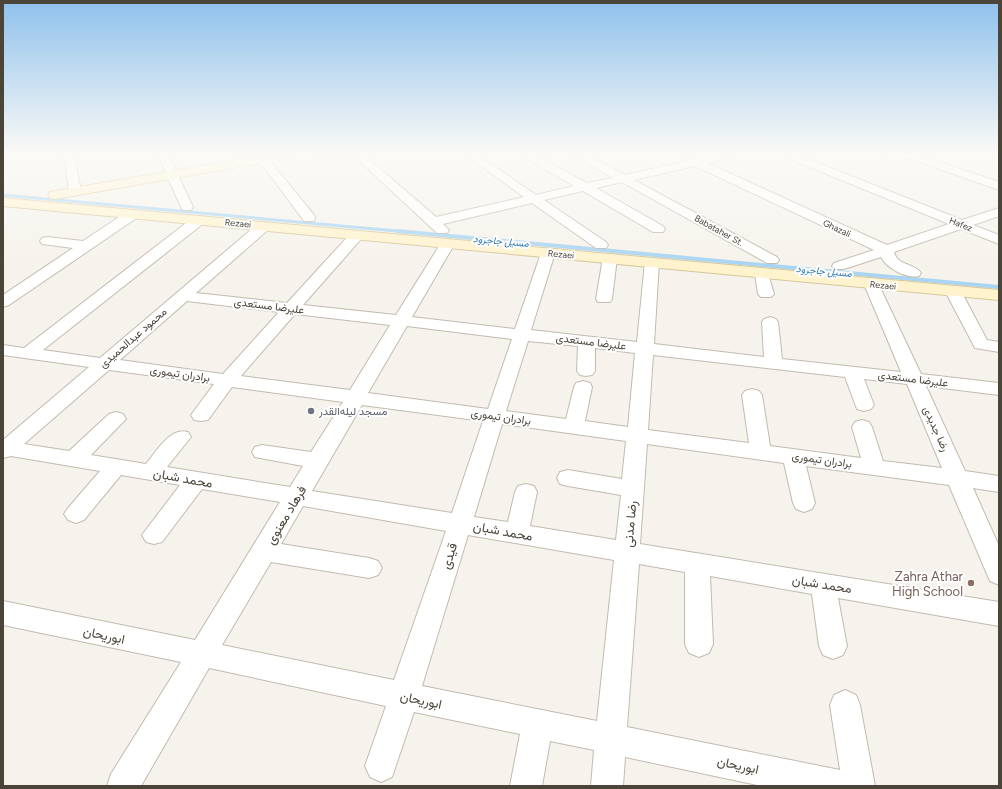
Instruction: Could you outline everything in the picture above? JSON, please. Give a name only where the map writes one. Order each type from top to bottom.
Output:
[{"type":"main road","points":[[54,195],[71,192]]},
{"type":"main road","name":"Rezaei","points":[[5,199],[54,195],[309,218],[441,232],[999,281]]},
{"type":"main road","name":"Rezaei","points":[[5,199],[134,214],[357,235],[441,232],[548,252],[999,295]]},
{"type":"street","points":[[180,192],[187,207]]},
{"type":"street","points":[[289,192],[309,218]]},
{"type":"street","points":[[398,192],[441,232],[536,198],[562,192]]},
{"type":"street","points":[[527,192],[601,245]]},
{"type":"street","points":[[592,192],[658,229]]},
{"type":"street","name":"Babataher St.","points":[[650,192],[772,260]]},
{"type":"street","name":"Ghazali","points":[[760,192],[886,250]]},
{"type":"street","name":"Hafez","points":[[881,192],[999,240]]},
{"type":"street","points":[[839,266],[999,212]]},
{"type":"street","points":[[3,302],[134,214]]},
{"type":"street","points":[[28,353],[199,220]]},
{"type":"street","name":"محمود عبدالحمیدی","points":[[5,450],[264,226]]},
{"type":"street","name":"فرهاد معنوی","points":[[123,786],[402,321],[441,232]]},
{"type":"street","points":[[201,415],[227,380],[357,235]]},
{"type":"street","points":[[47,241],[86,246]]},
{"type":"street","points":[[886,250],[886,256],[891,262],[914,273]]},
{"type":"street","name":"قیدی","points":[[381,766],[548,252]]},
{"type":"street","points":[[604,299],[610,258]]},
{"type":"street","name":"رضا مدنی","points":[[607,786],[652,262]]},
{"type":"street","points":[[762,273],[766,294]]},
{"type":"street","name":"رضا جدیدی","points":[[872,284],[999,574]]},
{"type":"street","points":[[953,291],[981,344],[999,347]]},
{"type":"street","name":"علیرضا مستعدی","points":[[182,296],[999,389]]},
{"type":"street","points":[[770,322],[774,364]]},
{"type":"street","points":[[574,427],[584,379],[587,342]]},
{"type":"street","name":"برادران تیموری","points":[[3,350],[999,484]]},
{"type":"street","points":[[852,372],[864,405]]},
{"type":"street","points":[[752,395],[761,452]]},
{"type":"street","points":[[74,460],[116,420]]},
{"type":"street","points":[[862,427],[874,467]]},
{"type":"street","points":[[151,472],[181,437]]},
{"type":"street","name":"محمد شبان","points":[[5,450],[151,472],[196,481],[296,496],[999,614]]},
{"type":"street","points":[[262,452],[318,461]]},
{"type":"street","points":[[793,456],[804,503]]},
{"type":"street","points":[[76,514],[116,467]]},
{"type":"street","points":[[568,478],[633,489]]},
{"type":"street","points":[[154,535],[196,481]]},
{"type":"street","points":[[518,534],[526,492]]},
{"type":"street","points":[[264,551],[369,568]]},
{"type":"street","points":[[697,563],[699,644]]},
{"type":"street","points":[[823,584],[833,646]]},
{"type":"street","name":"ابوریحان","points":[[3,613],[839,786]]},
{"type":"street","points":[[845,705],[859,786]]},
{"type":"street","points":[[526,786],[537,724]]},
{"type":"waterway","name":"مسیل جاجرود","points":[[3,195],[408,232]]},
{"type":"waterway","name":"مسیل جاجرود","points":[[397,231],[999,287]]},
{"type":"place","name":"مسجد لیله‌القدر","points":[[311,411]]},
{"type":"place","name":"Zahra Athar High School","points":[[971,583]]}]
